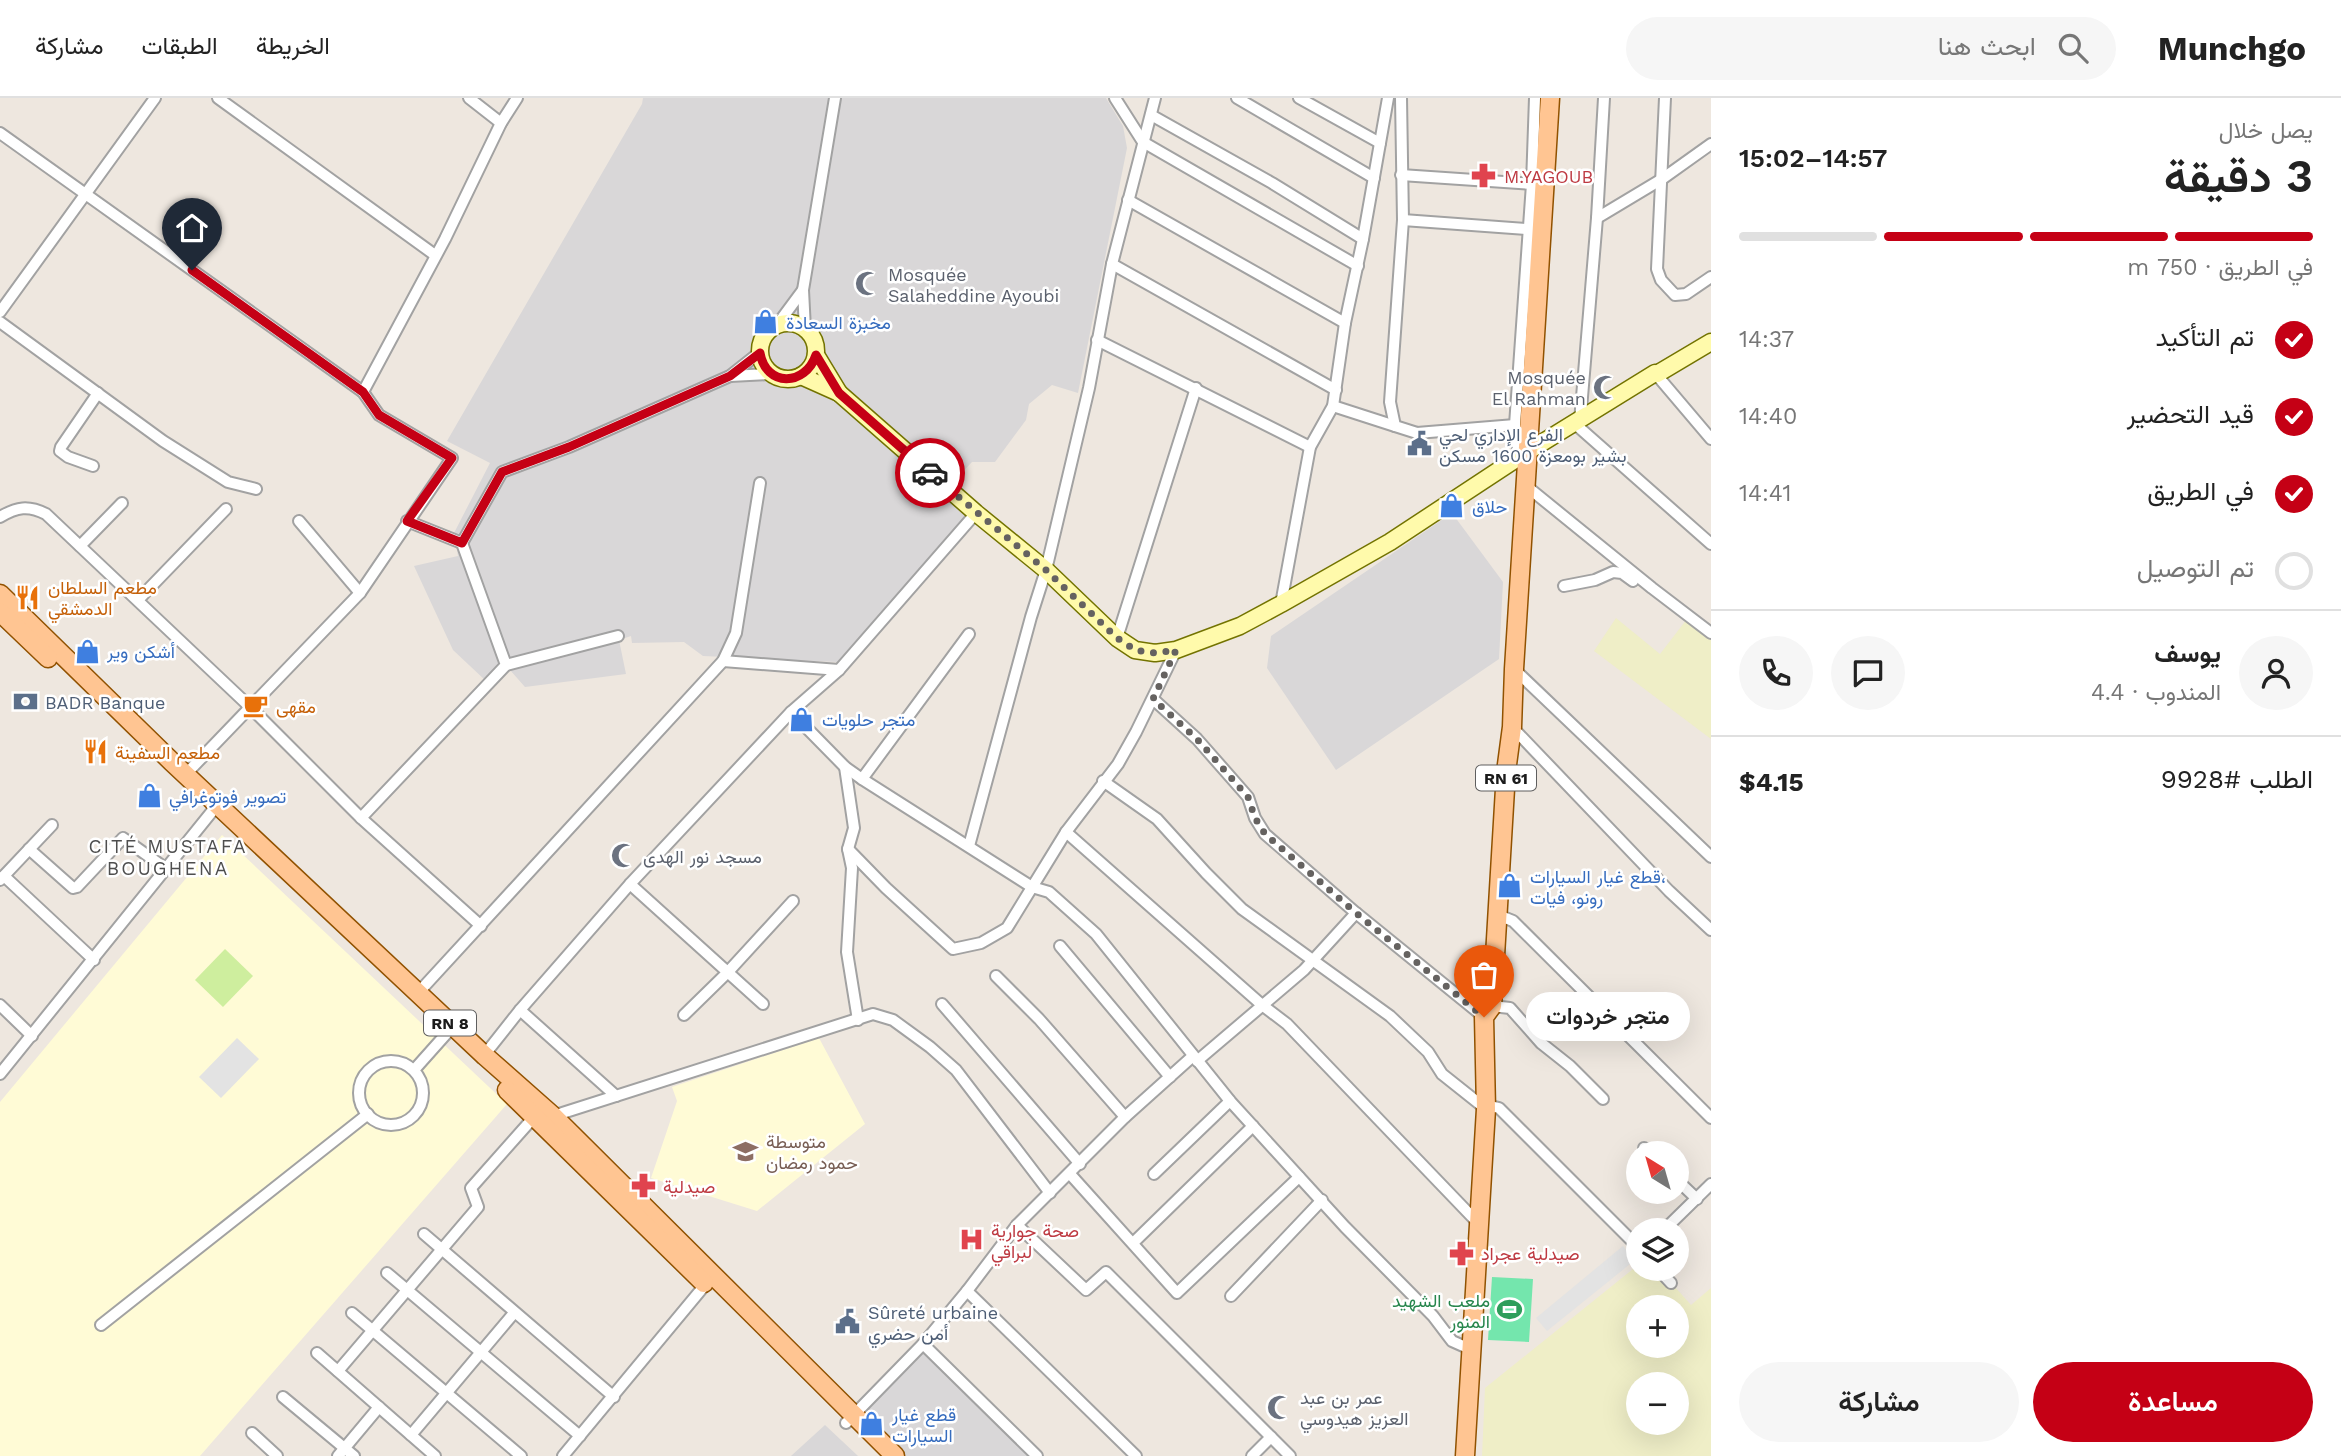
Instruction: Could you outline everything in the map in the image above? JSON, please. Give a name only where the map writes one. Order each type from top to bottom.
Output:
[{"type":"main road","name":"RN 61","points":[[1465,1456],[1486,1107],[1488,1011],[1498,915],[1506,772],[1512,727],[1525,485],[1524,454],[1550,98]]},
{"type":"main road","name":"RN 8","points":[[0,594],[447,1033],[553,1116],[850,1419],[879,1456]]},
{"type":"main road","name":"RN 8","points":[[0,612],[418,993],[534,1117],[705,1284],[850,1419],[895,1456]]},
{"type":"street","points":[[0,312],[155,98]]},
{"type":"street","points":[[218,98],[435,255]]},
{"type":"street","points":[[469,98],[501,123]]},
{"type":"street","points":[[363,392],[501,123],[517,98]]},
{"type":"street","points":[[805,329],[803,290],[835,98]]},
{"type":"street","points":[[1115,98],[1143,142],[1358,266]]},
{"type":"street","points":[[970,846],[1046,570],[1089,388],[1112,264],[1155,98]]},
{"type":"street","points":[[1237,98],[1374,178]]},
{"type":"street","points":[[1299,98],[1380,143]]},
{"type":"street","points":[[1280,604],[1310,447],[1334,405],[1345,323],[1388,98]]},
{"type":"street","points":[[1395,426],[1390,402],[1403,219],[1401,98]]},
{"type":"street","points":[[1524,454],[1515,425],[1532,184],[1535,98]]},
{"type":"street","points":[[1577,422],[1597,218],[1604,98]]},
{"type":"street","points":[[1665,98],[1657,268],[1661,280],[1675,295],[1686,294],[1711,277]]},
{"type":"street","points":[[1151,115],[1272,183],[1363,239]]},
{"type":"street","points":[[0,133],[363,392],[379,415],[452,458],[360,593],[186,774]]},
{"type":"street","points":[[1597,218],[1662,179],[1711,144]]},
{"type":"street","points":[[1401,175],[1532,184]]},
{"type":"street","points":[[1128,200],[1345,323]]},
{"type":"street","points":[[1403,219],[1527,229]]},
{"type":"street","points":[[1112,264],[1336,390]]},
{"type":"street","points":[[777,325],[803,290]]},
{"type":"street","points":[[0,322],[163,441],[228,482],[257,489]]},
{"type":"street","points":[[771,374],[761,361],[762,339],[771,328],[792,323],[805,329],[814,341],[816,355],[839,393]]},
{"type":"street","points":[[1097,340],[1310,447]]},
{"type":"street","points":[[801,376],[839,393],[976,513],[1046,570],[1117,638],[1135,650],[1155,653],[1176,650],[1240,626],[1280,604],[1390,542],[1524,454],[1655,373],[1711,342]]},
{"type":"street","points":[[462,543],[502,472],[569,447],[730,376],[760,353]]},
{"type":"street","points":[[730,376],[771,374],[786,379],[801,376],[808,370],[816,355]]},
{"type":"street","points":[[1655,373],[1711,439]]},
{"type":"street","points":[[1117,638],[1196,388]]},
{"type":"street","points":[[93,466],[68,457],[60,451],[98,393]]},
{"type":"street","points":[[1334,405],[1416,433],[1515,425]]},
{"type":"street","points":[[1577,422],[1711,544]]},
{"type":"street","points":[[418,993],[723,661],[736,633],[760,483]]},
{"type":"street","points":[[1525,485],[1711,633]]},
{"type":"street","points":[[80,545],[122,503]]},
{"type":"street","points":[[0,517],[15,508],[32,507],[46,513],[249,706],[361,818],[481,926]]},
{"type":"street","points":[[138,600],[226,509]]},
{"type":"street","points":[[481,1058],[630,884],[791,712],[839,670],[976,513]]},
{"type":"street","points":[[299,521],[360,593]]},
{"type":"street","points":[[407,521],[462,543],[506,665]]},
{"type":"street","points":[[1564,586],[1580,585],[1618,572],[1645,589],[1652,588]]},
{"type":"street","points":[[862,779],[969,634]]},
{"type":"street","points":[[361,818],[506,665],[618,636]]},
{"type":"street","points":[[848,849],[953,949],[981,943],[1007,928],[1066,832],[1118,764],[1176,650]]},
{"type":"street","points":[[723,661],[839,670]]},
{"type":"street","points":[[1514,669],[1711,857]]},
{"type":"street","points":[[1153,699],[1197,739],[1248,797],[1255,818],[1265,834],[1356,913],[1488,1011],[1510,1008],[1541,1043],[1570,1066],[1603,1099]]},
{"type":"street","points":[[791,712],[845,767],[1032,887],[1049,892],[1096,934],[1195,1059],[1298,1177],[1433,1316],[1452,1341],[1470,1349]]},
{"type":"street","points":[[1512,727],[1711,930]]},
{"type":"street","points":[[845,767],[854,828],[848,849],[852,868],[847,952],[858,1020]]},
{"type":"street","points":[[1103,781],[1157,819],[1242,909],[1390,1016],[1427,1052],[1442,1074],[1486,1107],[1499,1108],[1626,1235]]},
{"type":"street","points":[[0,1074],[215,808]]},
{"type":"street","points":[[52,825],[2,878],[94,960]]},
{"type":"street","points":[[1066,832],[1316,1051],[1479,1224]]},
{"type":"street","points":[[29,849],[72,888],[77,887],[123,838],[165,868]]},
{"type":"street","points":[[630,884],[764,1004]]},
{"type":"street","points":[[684,1015],[793,901]]},
{"type":"street","points":[[850,1419],[923,1344],[967,1292],[1017,1225],[1125,1117],[1170,1077],[1304,970],[1356,913]]},
{"type":"street","points":[[1498,915],[1513,920],[1711,1118]]},
{"type":"street","points":[[1060,946],[1170,1077]]},
{"type":"street","points":[[996,976],[1125,1117]]},
{"type":"street","points":[[0,1004],[32,1036]]},
{"type":"street","points":[[942,1004],[1080,1164]]},
{"type":"street","points":[[520,1010],[616,1096]]},
{"type":"street","points":[[553,1116],[873,1014],[893,1020],[956,1070],[1050,1193]]},
{"type":"street","points":[[414,1070],[447,1033]]},
{"type":"street","points":[[394,1061],[414,1070],[421,1080],[422,1101],[409,1119],[399,1124],[387,1124],[368,1114],[360,1098],[360,1087],[371,1068],[383,1062],[394,1061]]},
{"type":"street","points":[[1154,1174],[1230,1101]]},
{"type":"street","points":[[101,1325],[368,1114]]},
{"type":"street","points":[[338,1371],[478,1207],[471,1188],[534,1117]]},
{"type":"street","points":[[1133,1242],[1253,1126]]},
{"type":"street","points":[[1070,1174],[1177,1293],[1298,1177]]},
{"type":"street","points":[[1677,1218],[1711,1184]]},
{"type":"street","points":[[1689,1191],[1697,1199]]},
{"type":"street","points":[[1231,1296],[1322,1200]]},
{"type":"street","points":[[1017,1225],[1086,1290],[1106,1272],[1290,1456]]},
{"type":"street","points":[[424,1234],[614,1397]]},
{"type":"street","points":[[387,1273],[580,1436]]},
{"type":"street","points":[[563,1456],[705,1284]]},
{"type":"street","points":[[967,1292],[1136,1456]]},
{"type":"street","points":[[352,1313],[521,1456]]},
{"type":"street","points":[[411,1434],[514,1313]]},
{"type":"street","points":[[923,1344],[1037,1456]]},
{"type":"street","points":[[317,1353],[435,1456]]},
{"type":"street","points":[[283,1397],[346,1453],[379,1407]]},
{"type":"street","points":[[252,1433],[277,1456]]},
{"type":"street","points":[[1252,1456],[1271,1437]]},
{"type":"shaded area","points":[[643,98],[1106,98],[1123,126],[1127,148],[1078,393],[1052,385],[1029,404],[1026,420],[995,462],[972,462],[953,482],[976,504],[837,662],[703,656],[684,642],[632,643],[631,636],[619,640],[626,674],[525,687],[510,670],[486,681],[453,650],[414,566],[458,556],[454,533],[490,463],[447,441],[642,104]]},
{"type":"shaded area","points":[[1452,513],[1503,582],[1499,659],[1336,770],[1267,668],[1271,636]]},
{"type":"shaded area","points":[[222,835],[507,1104],[200,1456],[0,1456],[0,1102]]},
{"type":"shaded area","points":[[237,1038],[259,1059],[221,1098],[199,1077]]},
{"type":"shaded area","name":"متوسطة حمود رمضان","points":[[819,1038],[865,1124],[757,1211],[651,1178],[677,1101],[672,1087]]},
{"type":"shaded area","points":[[1623,1246],[1626,1250],[1626,1267],[1547,1331],[1536,1318]]},
{"type":"shaded area","points":[[923,1345],[1035,1456],[906,1456],[861,1410]]},
{"type":"shaded area","points":[[825,1425],[858,1456],[791,1456]]},
{"type":"green space","points":[[1616,618],[1660,654],[1687,619],[1711,638],[1711,739],[1594,651]]},
{"type":"green space","points":[[225,949],[253,976],[223,1007],[195,980]]},
{"type":"green space","points":[[1626,1275],[1626,1281],[1670,1281],[1682,1295],[1626,1295],[1626,1358],[1689,1358],[1689,1303],[1691,1305],[1711,1288],[1711,1456],[1482,1456],[1485,1388]]},
{"type":"green space","name":"ملعب الشهيد المنور","points":[[1492,1277],[1533,1279],[1529,1342],[1488,1340]]},
{"type":"way so far","points":[[930,473],[1046,570],[1117,638],[1135,650],[1155,653],[1176,650],[1153,699],[1197,739],[1248,797],[1255,818],[1265,834],[1356,913],[1484,1017]]},
{"type":"place","name":"M.YAGOUB","points":[[1484,176]]},
{"type":"place","name":"Mosquée Salaheddine Ayoubi","points":[[868,284]]},
{"type":"place","name":"مخبزة السعادة","points":[[766,322]]},
{"type":"place","name":"Mosquée El Rahman","points":[[1606,387]]},
{"type":"place","name":"الفرع الإداري لحي بشير بومعزة 1600 مسكن","points":[[1419,444]]},
{"type":"place","name":"حلاق","points":[[1452,506]]},
{"type":"place","name":"مطعم السلطان الدمشقي","points":[[28,597]]},
{"type":"place","name":"أشكن وير","points":[[87,651]]},
{"type":"place","name":"BADR Banque","points":[[25,702]]},
{"type":"place","name":"مقهى","points":[[256,706]]},
{"type":"place","name":"متجر حلويات","points":[[802,719]]},
{"type":"place","name":"مطعم السفينة","points":[[95,752]]},
{"type":"place","name":"تصوير فوتوغرافي","points":[[149,796]]},
{"type":"place","name":"مسجد نور الهدى","points":[[623,856]]},
{"type":"place","name":"قطع غيار السيارات، رونو، فيات","points":[[1510,886]]},
{"type":"place","name":"متجر خردوات","points":[[1484,1017]]},
{"type":"place","name":"متوسطة حمود رمضان","points":[[746,1151]]},
{"type":"place","name":"صيدلية","points":[[643,1186]]},
{"type":"place","name":"صحة جوارية لبراقي","points":[[971,1240]]},
{"type":"place","name":"صيدلية عجراد","points":[[1461,1253]]},
{"type":"place","name":"ملعب الشهيد المنور","points":[[1510,1310]]},
{"type":"place","name":"Sûreté urbaine أمن حضري","points":[[848,1322]]},
{"type":"place","name":"عمر بن عبد العزيز هيدوسي","points":[[1280,1407]]},
{"type":"place","name":"قطع غيار السيارات","points":[[872,1424]]},
{"type":"district","name":"CITÉ MUSTAFA BOUGHENA","points":[[168,857]]},
{"type":"route","points":[[192,270],[363,392],[379,415],[452,458],[407,521],[462,543],[502,472],[569,447],[730,376],[760,353],[761,361],[771,374],[786,379],[801,376],[813,363],[816,355],[839,393],[930,473]]}]
